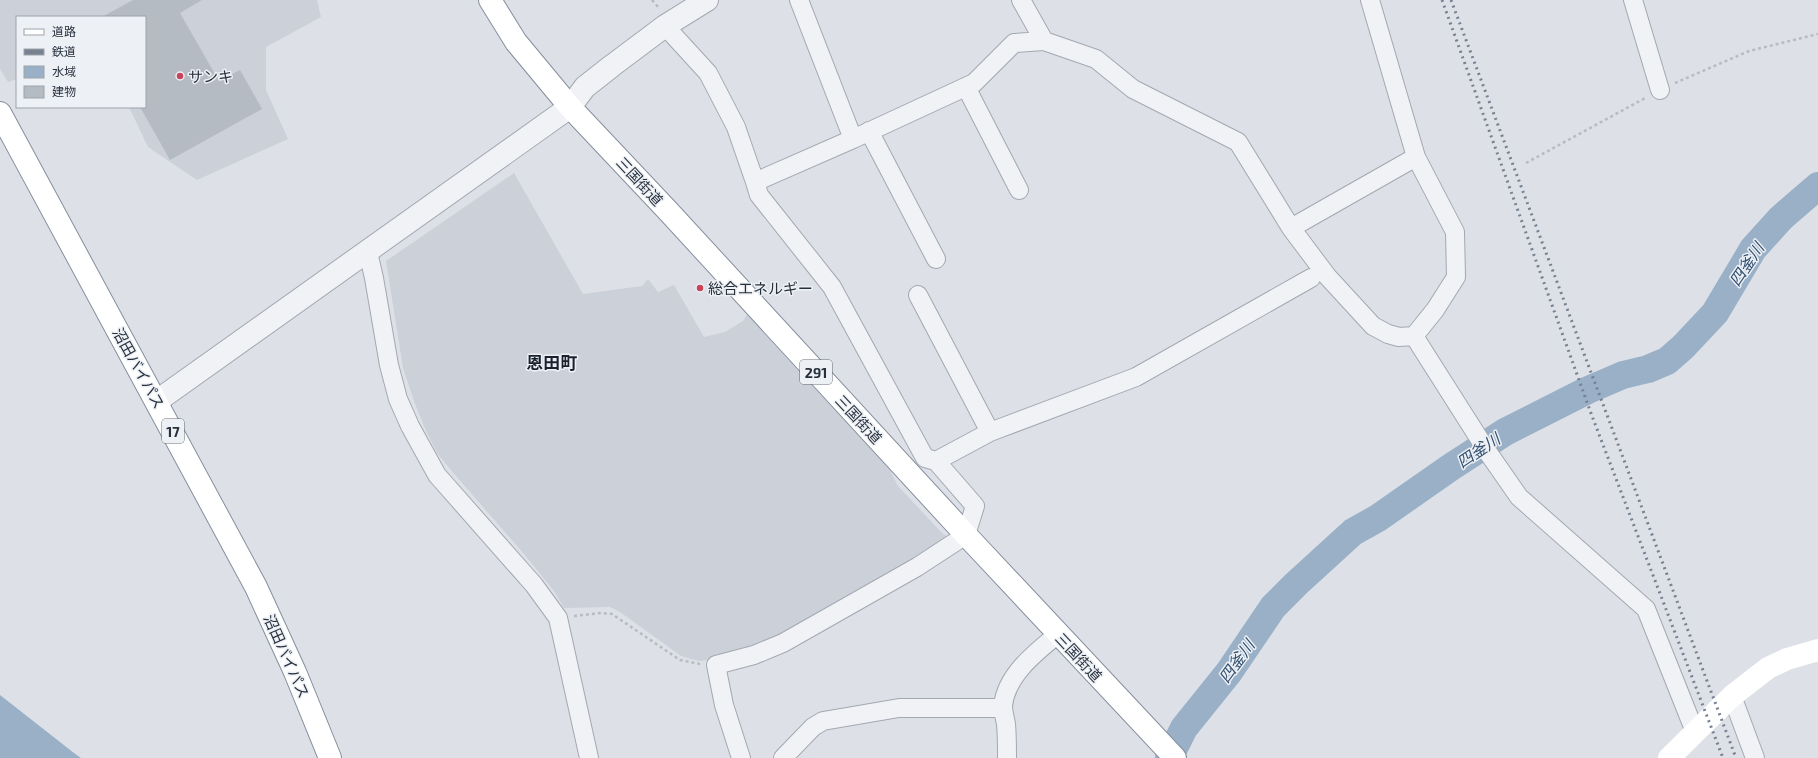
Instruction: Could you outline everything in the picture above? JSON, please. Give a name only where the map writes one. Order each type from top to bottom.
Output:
[{"type":"main road","name":"三国街道","points":[[490,0],[516,42],[570,107],[669,212],[1058,634],[1175,758]]},
{"type":"main road","name":"沼田バイパス","points":[[0,113],[157,401],[256,587],[295,672],[330,758]]},
{"type":"main road","points":[[1669,758],[1732,696],[1768,668],[1787,659],[1818,650]]},
{"type":"street","points":[[157,401],[570,107],[585,87],[665,26],[707,0]]},
{"type":"street","points":[[799,0],[853,138]]},
{"type":"street","points":[[1021,0],[1044,41]]},
{"type":"street","points":[[755,182],[974,83],[1014,43],[1044,41],[1096,59],[1133,89],[1238,142],[1291,228],[1327,276],[1372,326],[1399,337],[1414,336],[1434,310],[1456,277],[1455,232],[1416,157],[1370,0]]},
{"type":"street","points":[[1633,0],[1660,90]]},
{"type":"street","points":[[665,26],[708,73],[736,127],[759,195],[832,287],[925,458],[936,461],[975,506],[966,535],[918,567],[783,643],[754,655],[716,665],[724,705],[741,758]]},
{"type":"street","points":[[966,87],[1019,190]]},
{"type":"street","points":[[869,131],[936,259]]},
{"type":"street","points":[[1291,228],[1416,157]]},
{"type":"street","points":[[368,252],[389,365],[398,399],[410,426],[438,475],[534,585],[558,618],[589,758]]},
{"type":"street","points":[[936,461],[990,432],[1136,377],[1311,278]]},
{"type":"street","points":[[918,295],[990,432]]},
{"type":"street","points":[[1414,336],[1487,451],[1519,497],[1646,609],[1695,732]]},
{"type":"street","points":[[1007,758],[1006,723],[1003,708],[1005,692],[1019,670],[1036,652],[1058,634]]},
{"type":"street","points":[[1732,696],[1755,758]]},
{"type":"street","points":[[783,758],[813,726],[823,721],[899,708],[1003,708]]},
{"type":"path","points":[[558,618],[601,613],[612,614],[680,660],[695,664],[716,665]]},
{"type":"shaded area","points":[[0,0],[317,0],[321,17],[266,47],[266,90],[288,139],[197,180],[148,147],[129,108],[146,108],[146,16],[16,16],[16,79],[8,82],[0,69]]},
{"type":"shaded area","points":[[514,173],[583,294],[642,286],[648,279],[658,292],[674,285],[704,337],[725,332],[743,321],[748,313],[879,449],[898,486],[942,533],[953,541],[782,640],[718,659],[699,661],[681,656],[620,612],[610,607],[564,608],[554,591],[524,554],[437,453],[414,401],[403,368],[386,261]]},
{"type":"water","points":[[0,695],[74,753],[81,758],[0,758]]},
{"type":"building","name":"サンキ","points":[[133,0],[202,0],[180,13],[219,81],[240,70],[262,109],[170,160],[141,108],[146,108],[146,16],[104,16]]},
{"type":"waterway","name":"四釜川","points":[[1169,758],[1184,728],[1229,672],[1273,607],[1353,532],[1378,518],[1451,467],[1505,432],[1588,390],[1623,375],[1648,369],[1667,361],[1683,347],[1715,313],[1753,249],[1781,218],[1818,186]]},
{"type":"railway","points":[[1442,0],[1592,416],[1723,758]]},
{"type":"railway","points":[[1451,0],[1736,758]]},
{"type":"place","name":"サンキ","points":[[180,76]]},
{"type":"place","name":"総合エネルギー","points":[[700,288]]},
{"type":"district","name":"恩田町","points":[[552,362]]}]
